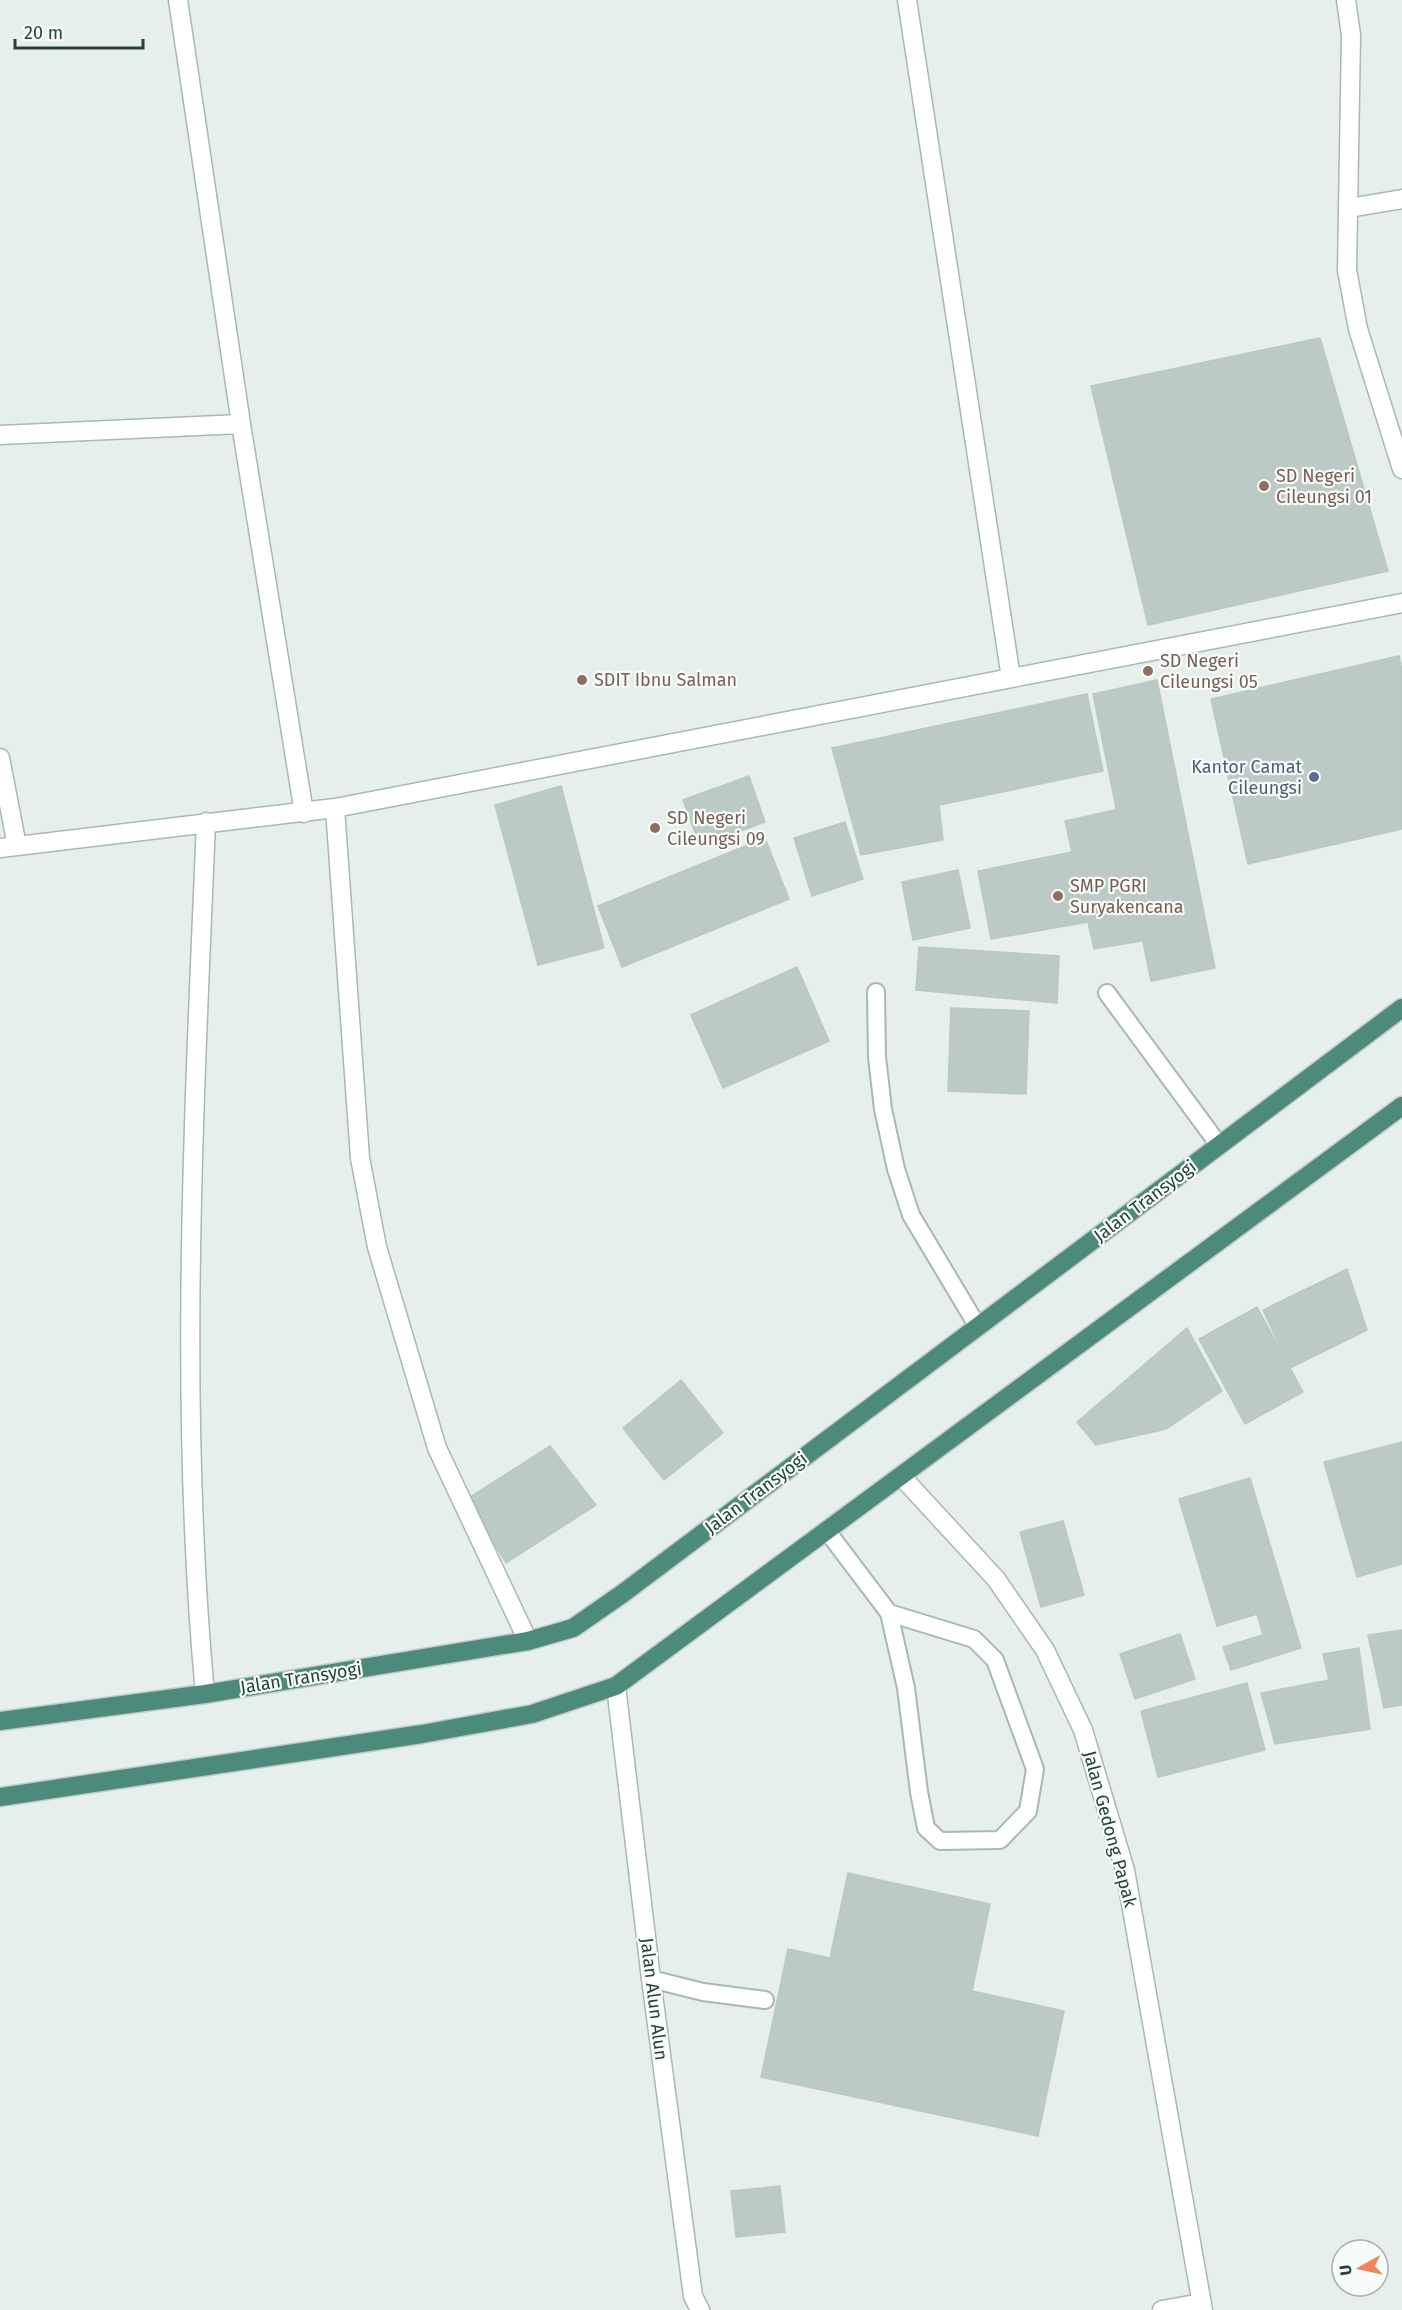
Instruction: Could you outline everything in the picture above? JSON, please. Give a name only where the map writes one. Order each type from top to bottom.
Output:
[{"type":"highway","name":"Jalan Transyogi","points":[[0,1721],[204,1694],[528,1641],[573,1628],[622,1594],[1402,1008]]},
{"type":"highway","points":[[0,1797],[411,1736],[532,1714],[616,1686],[1402,1106]]},
{"type":"street","points":[[178,0],[241,424],[304,813]]},
{"type":"street","points":[[907,0],[1011,678]]},
{"type":"street","points":[[1346,0],[1351,35],[1347,270],[1358,329],[1402,469]]},
{"type":"street","points":[[1349,208],[1402,199]]},
{"type":"street","points":[[0,435],[241,424]]},
{"type":"street","points":[[0,758],[9,847],[335,808],[1402,603]]},
{"type":"street","points":[[335,808],[360,1158],[377,1247],[437,1448],[528,1641]]},
{"type":"street","points":[[204,1694],[198,1624],[192,1437],[190,1200],[206,822]]},
{"type":"street","name":"Jalan Gedong Papak","points":[[901,1476],[996,1579],[1046,1650],[1083,1730],[1125,1870],[1202,2307]]},
{"type":"street","name":"Jalan Alun Alun","points":[[616,1686],[651,1979],[693,2296],[700,2310]]},
{"type":"street","points":[[1162,2310],[1202,2307]]},
{"type":"lane","points":[[876,993],[877,1057],[883,1109],[896,1169],[911,1215],[978,1327]]},
{"type":"lane","points":[[1107,993],[1219,1145]]},
{"type":"lane","points":[[826,1531],[889,1613],[906,1688],[919,1792],[926,1828],[940,1841],[1000,1839],[1028,1811],[1035,1769],[995,1660],[974,1639],[889,1613]]},
{"type":"lane","points":[[651,1979],[703,1992],[765,2000]]},
{"type":"building","points":[[1320,338],[1388,571],[1148,625],[1091,386]]},
{"type":"building","points":[[1399,656],[1402,670],[1402,829],[1248,864],[1211,699]]},
{"type":"building","points":[[1157,680],[1215,968],[1151,981],[1093,694]]},
{"type":"building","points":[[1087,694],[1103,771],[939,805],[943,840],[861,855],[832,748]]},
{"type":"building","points":[[749,776],[765,822],[700,846],[683,800]]},
{"type":"building","points":[[561,786],[604,948],[538,965],[495,805]]},
{"type":"building","name":"SMP PGRI Suryakencana","points":[[1115,810],[1142,941],[1094,949],[1088,922],[991,939],[978,871],[1072,852],[1065,821]]},
{"type":"building","points":[[845,822],[863,879],[812,896],[794,838]]},
{"type":"building","points":[[765,838],[789,899],[622,967],[598,906]]},
{"type":"building","points":[[958,870],[970,928],[913,940],[902,882]]},
{"type":"building","points":[[919,947],[1059,956],[1057,1003],[916,990]]},
{"type":"building","points":[[797,967],[829,1041],[723,1088],[691,1015]]},
{"type":"building","points":[[951,1008],[1029,1011],[1026,1094],[948,1091]]},
{"type":"building","points":[[1347,1269],[1367,1330],[1290,1368],[1263,1310]]},
{"type":"building","points":[[1257,1307],[1303,1392],[1245,1424],[1199,1339]]},
{"type":"building","points":[[1187,1328],[1222,1391],[1166,1429],[1096,1445],[1077,1422]]},
{"type":"building","points":[[681,1380],[723,1433],[664,1480],[623,1428]]},
{"type":"building","points":[[1402,1442],[1402,1564],[1357,1577],[1324,1462]]},
{"type":"building","points":[[550,1446],[596,1505],[506,1563],[467,1499]]},
{"type":"building","points":[[1250,1478],[1301,1648],[1231,1670],[1223,1647],[1263,1635],[1257,1614],[1217,1626],[1179,1499]]},
{"type":"building","points":[[1063,1521],[1084,1595],[1041,1607],[1020,1532]]},
{"type":"building","points":[[1402,1630],[1402,1705],[1384,1708],[1368,1635]]},
{"type":"building","points":[[1180,1634],[1195,1679],[1135,1699],[1120,1654]]},
{"type":"building","points":[[1359,1648],[1370,1729],[1275,1744],[1261,1693],[1329,1680],[1323,1654]]},
{"type":"building","points":[[1247,1683],[1265,1750],[1158,1777],[1141,1711]]},
{"type":"building","points":[[848,1873],[990,1904],[972,1991],[1064,2011],[1038,2136],[761,2077],[788,1949],[830,1958]]},
{"type":"building","points":[[780,2186],[785,2232],[736,2237],[731,2191]]},
{"type":"place","name":"SD Negeri Cileungsi 01","points":[[1264,486]]},
{"type":"place","name":"SD Negeri Cileungsi 05","points":[[1148,671]]},
{"type":"place","name":"SDIT Ibnu Salman","points":[[582,680]]},
{"type":"place","name":"Kantor Camat Cileungsi","points":[[1314,777]]},
{"type":"place","name":"SD Negeri Cileungsi 09","points":[[655,828]]},
{"type":"place","name":"SMP PGRI Suryakencana","points":[[1058,896]]}]
